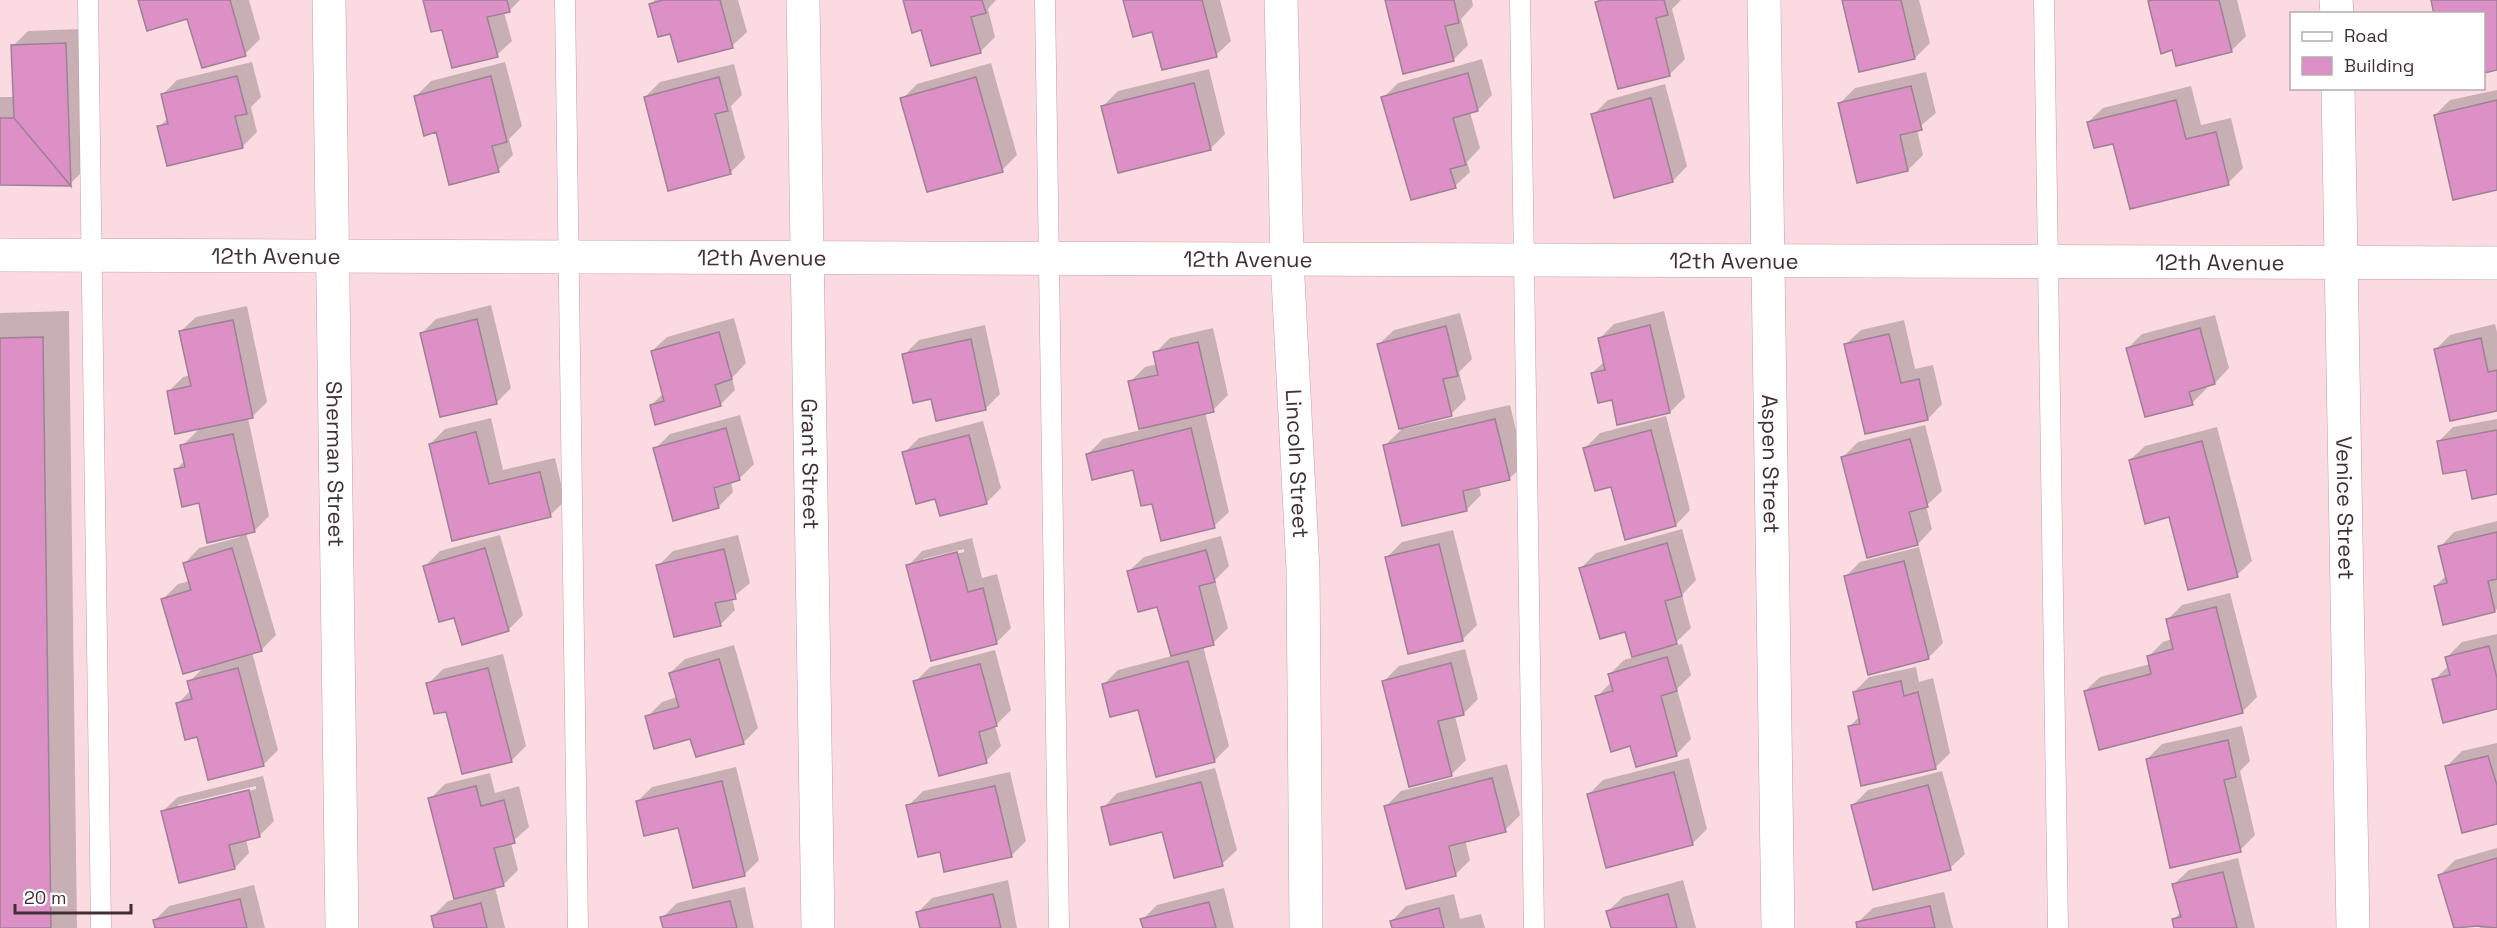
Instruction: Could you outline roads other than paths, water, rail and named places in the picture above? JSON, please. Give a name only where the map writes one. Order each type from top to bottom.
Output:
[{"type":"street","name":"Sherman Street","points":[[329,0],[342,928]]},
{"type":"street","name":"Grant Street","points":[[803,0],[818,928]]},
{"type":"street","name":"Lincoln Street","points":[[1281,0],[1287,259],[1303,570],[1306,928]]},
{"type":"street","name":"Aspen Street","points":[[1764,0],[1778,928]]},
{"type":"street","name":"Venice Street","points":[[2338,90],[2353,928]]},
{"type":"street","name":"12th Avenue","points":[[0,255],[2497,263]]},
{"type":"lane","points":[[88,0],[101,928]]},
{"type":"lane","points":[[565,0],[578,928]]},
{"type":"lane","points":[[1045,0],[1059,928]]},
{"type":"lane","points":[[1520,0],[1534,928]]},
{"type":"lane","points":[[2044,0],[2058,928]]}]
